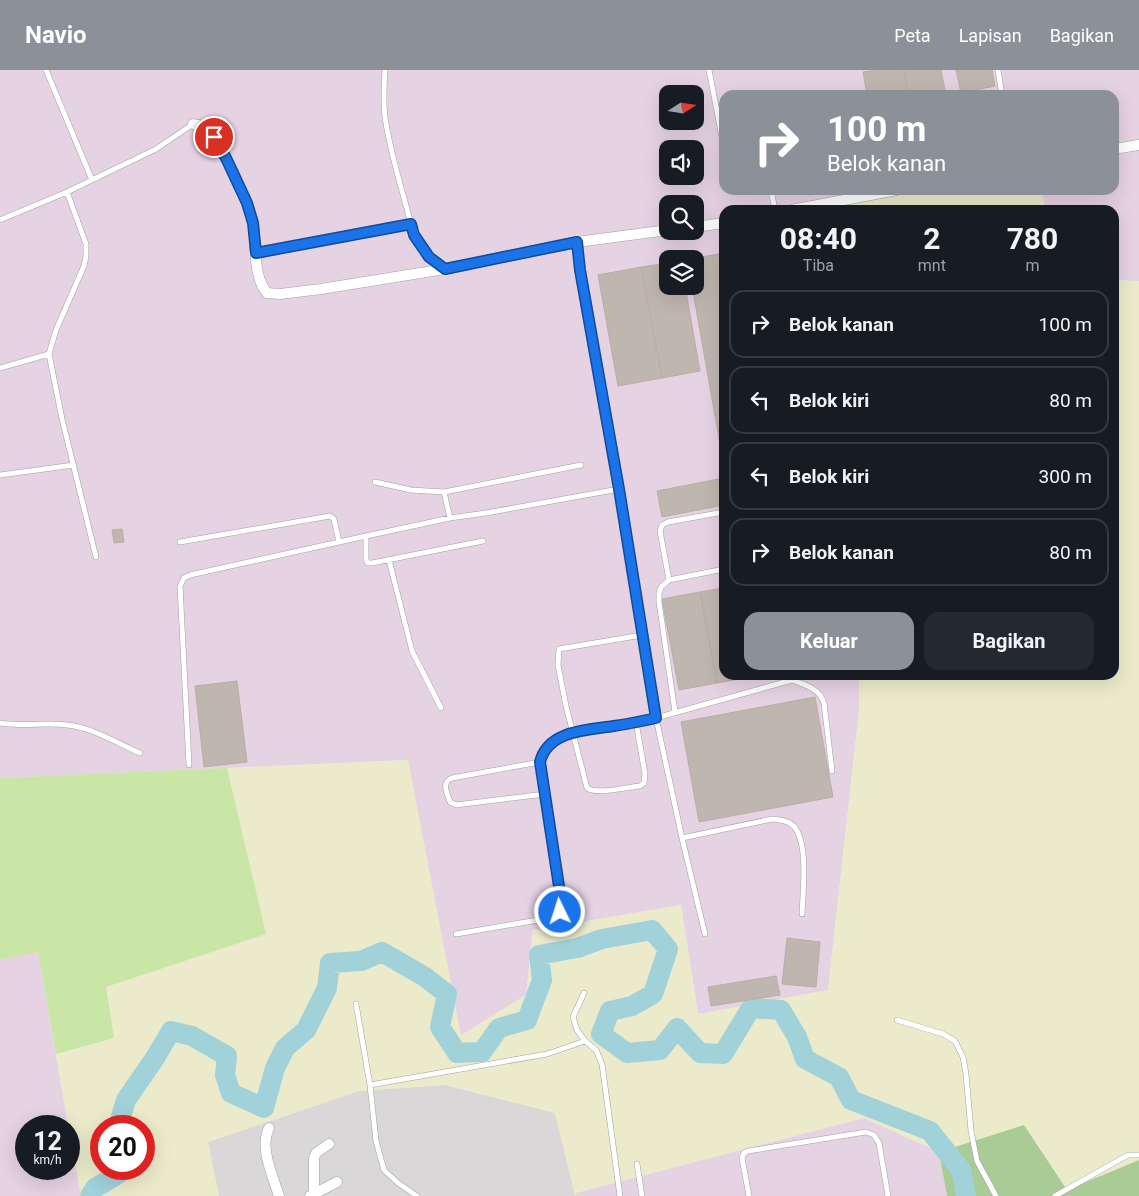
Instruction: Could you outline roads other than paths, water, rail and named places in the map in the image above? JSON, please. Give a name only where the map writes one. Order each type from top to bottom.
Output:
[{"type":"street","points":[[193,124],[203,126],[214,137],[247,203],[253,223],[259,278],[262,287],[267,293],[280,294],[313,290],[445,269],[577,242],[659,231]]},
{"type":"street","points":[[1119,148],[1139,144]]},
{"type":"street","points":[[819,205],[871,195]]},
{"type":"street","points":[[704,226],[719,224]]},
{"type":"street","points":[[269,1128],[266,1134],[265,1145],[279,1196]]},
{"type":"street","points":[[312,1195],[314,1158],[316,1153],[329,1144]]},
{"type":"street","points":[[312,1195],[336,1182]]},
{"type":"lane","points":[[46,70],[92,180]]},
{"type":"lane","points":[[385,70],[385,116],[390,147],[414,235],[429,257],[445,269]]},
{"type":"lane","points":[[709,70],[719,121]]},
{"type":"lane","points":[[998,70],[1001,90]]},
{"type":"lane","points":[[0,220],[67,192],[156,149],[193,124]]},
{"type":"lane","points":[[67,192],[86,244],[86,256],[84,266],[56,330],[49,354],[62,419],[96,557]]},
{"type":"lane","points":[[256,253],[411,224]]},
{"type":"lane","points":[[577,242],[580,270],[619,489],[656,718],[705,934]]},
{"type":"lane","points":[[0,368],[49,354]]},
{"type":"lane","points":[[0,475],[74,465]]},
{"type":"lane","points":[[375,482],[411,490],[444,492],[581,465]]},
{"type":"lane","points":[[189,766],[180,586],[184,578],[190,575],[450,518],[486,514],[619,489]]},
{"type":"lane","points":[[444,492],[450,518]]},
{"type":"lane","points":[[669,580],[660,531],[662,525],[668,522],[719,513]]},
{"type":"lane","points":[[180,542],[330,516],[334,519],[340,542]]},
{"type":"lane","points":[[366,536],[366,560],[368,563],[483,541]]},
{"type":"lane","points":[[389,560],[412,651],[441,708]]},
{"type":"lane","points":[[675,712],[659,594],[662,587],[669,580],[719,570]]},
{"type":"lane","points":[[636,722],[645,774],[644,783],[640,786],[594,791],[587,788],[566,706],[558,666],[559,649],[642,636]]},
{"type":"lane","points":[[456,934],[556,916],[560,912],[562,906],[540,762],[542,754],[557,739],[589,728],[613,726],[656,718],[792,680],[810,687],[822,697],[832,771]]},
{"type":"lane","points":[[0,723],[14,726],[66,724],[83,728],[140,753]]},
{"type":"lane","points":[[540,762],[447,779],[446,790],[450,802],[456,805],[545,794]]},
{"type":"lane","points":[[682,838],[772,819],[785,821],[796,828],[800,840],[804,864],[802,914]]},
{"type":"lane","points":[[584,993],[573,1017],[577,1030],[585,1041],[596,1050],[602,1064],[620,1196]]},
{"type":"lane","points":[[356,1004],[370,1085],[376,1141],[384,1170],[398,1183],[417,1196]]},
{"type":"lane","points":[[897,1020],[944,1034],[955,1041],[963,1057],[971,1131],[977,1161],[996,1196]]},
{"type":"lane","points":[[370,1085],[547,1054],[585,1041]]},
{"type":"lane","points":[[749,1196],[742,1158],[748,1150],[866,1132],[874,1135],[879,1143],[888,1196]]},
{"type":"lane","points":[[1055,1196],[1128,1155],[1139,1155]]},
{"type":"lane","points":[[637,1164],[642,1196]]},
{"type":"waterway","points":[[121,1115],[126,1100],[171,1031],[192,1036],[227,1056],[225,1075],[231,1093],[264,1108],[275,1068],[285,1048],[306,1030],[327,988],[330,963],[361,961],[382,952],[425,977],[447,994],[440,1027],[457,1053],[482,1052],[499,1028],[527,1020],[542,980],[539,955],[577,948],[602,939],[652,930],[668,949],[653,994],[632,1006],[610,1011],[601,1034],[627,1053],[660,1050],[677,1028],[700,1053],[723,1054],[751,1008],[781,1010],[797,1037],[805,1059],[839,1077],[851,1100],[930,1131],[961,1170],[966,1196]]},
{"type":"waterway","points":[[90,1196],[95,1188],[108,1180]]}]
